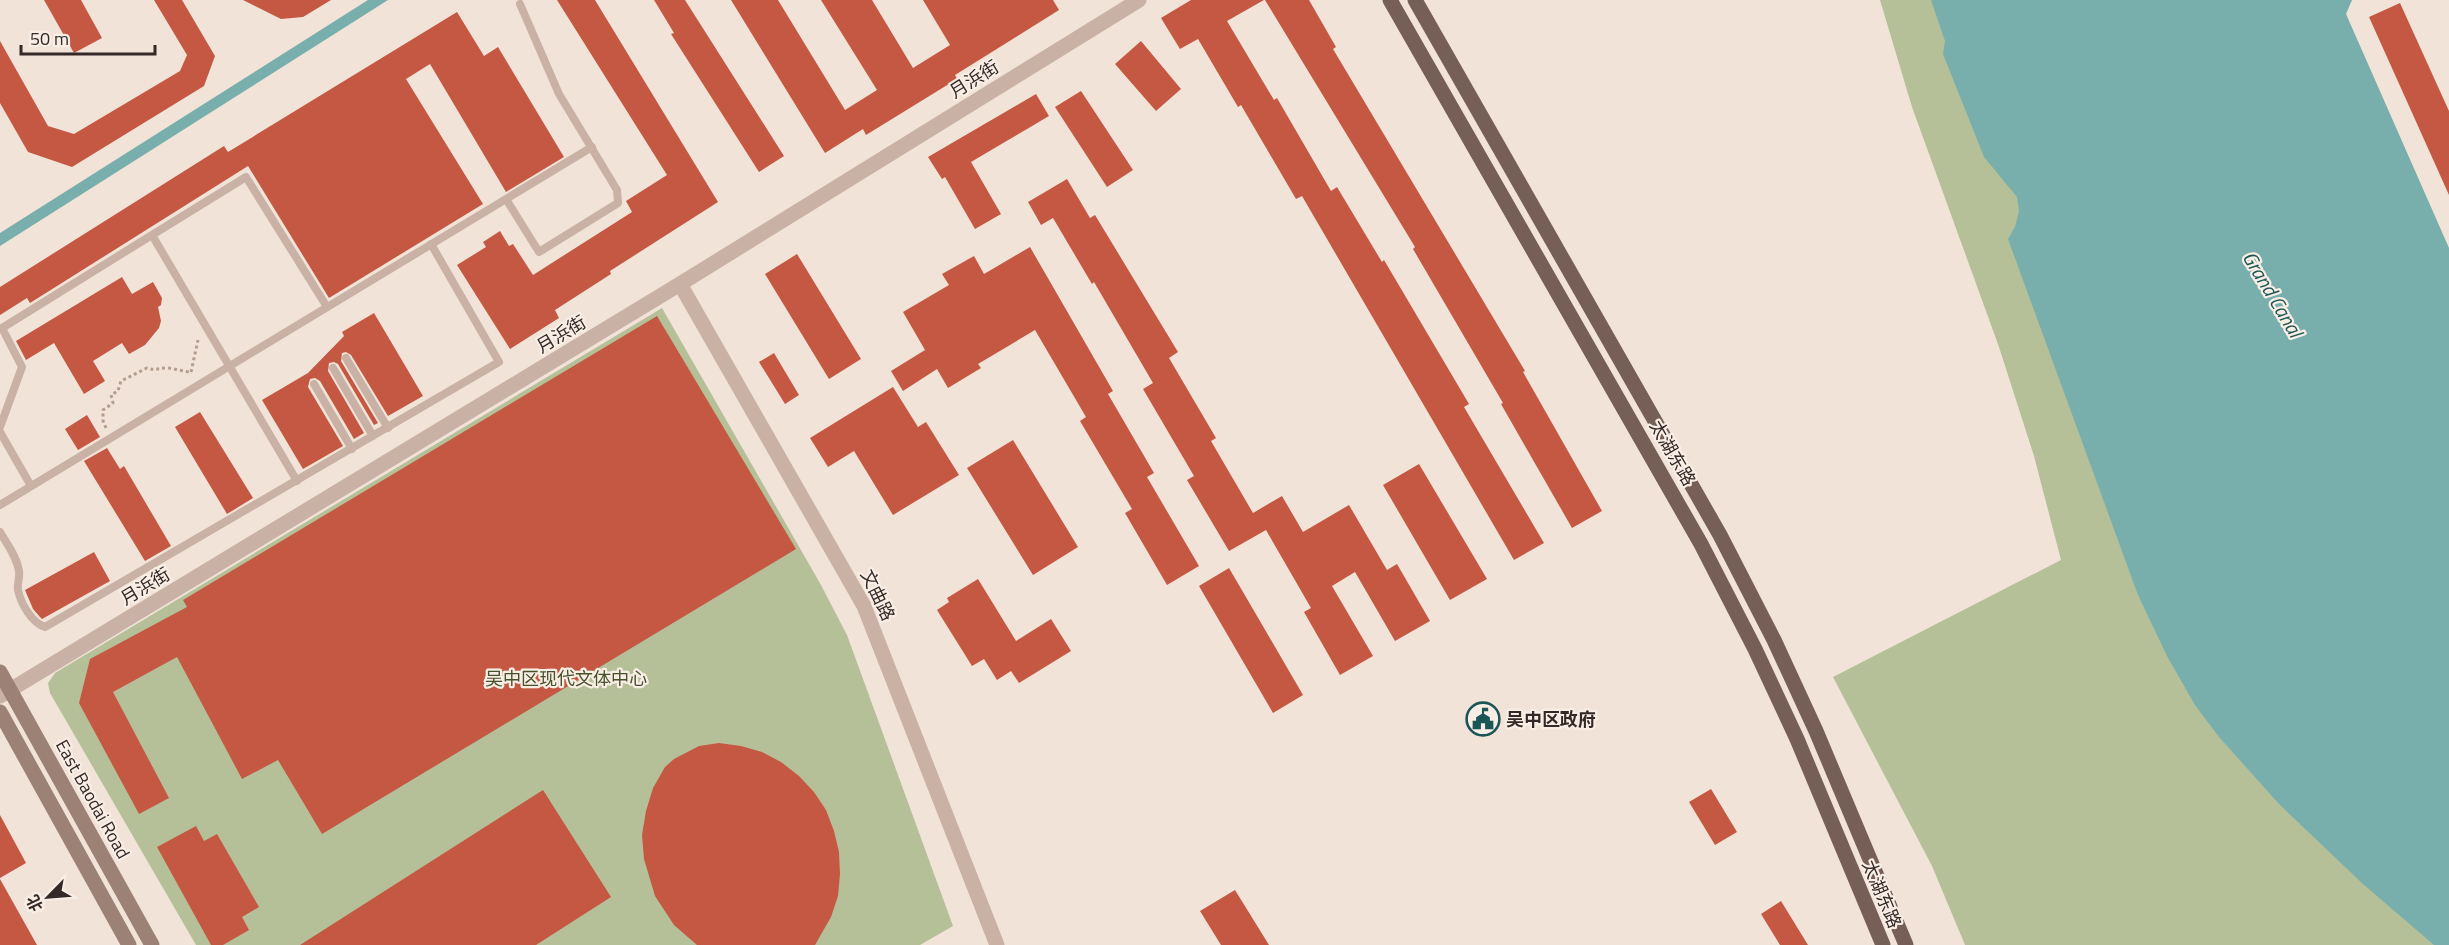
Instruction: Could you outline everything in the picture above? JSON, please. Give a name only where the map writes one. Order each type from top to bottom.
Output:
[{"type":"main road","name":"太湖东路","points":[[1390,0],[1701,544],[1755,649],[1797,739],[1882,945]]},
{"type":"main road","name":"太湖东路","points":[[1415,0],[1726,545],[1812,721],[1906,945]]},
{"type":"main road","name":"East Baodai Road","points":[[0,672],[5,693],[152,945]]},
{"type":"main road","points":[[0,712],[129,945]]},
{"type":"street","name":"月浜街","points":[[5,693],[680,284],[1138,0]]},
{"type":"street","name":"文曲路","points":[[680,284],[864,606],[997,945]]},
{"type":"lane","points":[[506,199],[539,252],[618,203],[617,190],[560,94],[520,4]]},
{"type":"lane","points":[[0,505],[592,147]]},
{"type":"lane","points":[[0,427],[22,367],[2,328],[246,177],[327,308]]},
{"type":"lane","points":[[152,236],[297,481]]},
{"type":"lane","points":[[0,532],[14,557],[19,572],[18,588],[21,597],[32,618],[38,625],[45,627],[499,362],[431,244]]},
{"type":"lane","points":[[346,358],[388,428]]},
{"type":"lane","points":[[333,369],[374,436]]},
{"type":"lane","points":[[314,384],[352,449]]},
{"type":"lane","points":[[0,432],[30,486]]},
{"type":"path","points":[[189,377],[198,338]]},
{"type":"path","points":[[111,438],[103,421],[103,410],[113,403],[111,395],[118,391],[121,381],[147,368],[156,371],[167,368],[178,372],[192,372]]},
{"type":"green space","points":[[1880,0],[1981,0],[2449,945],[1965,945],[1932,866],[1833,677],[2061,560],[2034,456],[1999,347],[1912,107]]},
{"type":"green space","name":"吴中区现代文体中心","points":[[662,308],[821,585],[847,635],[953,926],[920,945],[196,945],[50,693],[48,683],[55,673]]},
{"type":"water","points":[[368,0],[388,0],[0,246],[0,233]]},
{"type":"water","name":"Grand Canal","points":[[1931,0],[2352,0],[2346,14],[2449,248],[2449,945],[2434,945],[2363,884],[2280,805],[2219,737],[2195,705],[2167,656],[2138,595],[2008,239],[2015,227],[2019,211],[2017,197],[1984,157],[1943,54],[1945,41]]},
{"type":"building","points":[[44,0],[81,0],[102,38],[74,53]]},
{"type":"building","points":[[154,0],[182,0],[215,56],[204,86],[72,167],[28,152],[0,103],[0,41],[48,126],[74,134],[180,71],[187,55]]},
{"type":"building","points":[[243,0],[331,0],[303,17],[281,19]]},
{"type":"building","points":[[557,0],[595,0],[718,202],[610,271],[611,274],[555,310],[559,318],[510,349],[457,265],[486,247],[483,242],[500,231],[509,246],[513,244],[533,275],[632,212],[626,201],[667,175]]},
{"type":"building","points":[[654,0],[685,0],[784,156],[759,172],[671,34],[674,33]]},
{"type":"building","points":[[731,0],[778,0],[845,110],[877,90],[821,0],[872,0],[913,68],[950,45],[923,0],[1053,0],[1059,10],[955,75],[957,79],[866,135],[863,129],[825,153]]},
{"type":"building","points":[[1191,0],[1264,0],[1227,21],[1274,100],[1277,98],[1331,191],[1337,187],[1382,262],[1384,260],[1469,404],[1464,407],[1544,543],[1514,560],[1302,196],[1296,199],[1241,105],[1238,107],[1198,39],[1180,49],[1161,18]]},
{"type":"building","points":[[1265,0],[1309,0],[1336,47],[1333,49],[1525,371],[1523,372],[1602,511],[1572,528],[1501,404],[1503,403],[1413,249],[1415,247]]},
{"type":"building","points":[[2400,3],[2449,111],[2449,195],[2369,17]]},
{"type":"building","points":[[457,12],[484,56],[498,47],[564,157],[506,192],[430,64],[406,79],[483,204],[329,298],[248,166],[30,303],[27,298],[0,315],[0,287],[224,146],[228,152]]},
{"type":"building","points":[[1141,41],[1181,89],[1156,111],[1115,64]]},
{"type":"building","points":[[1081,91],[1133,170],[1107,187],[1055,107]]},
{"type":"building","points":[[1036,94],[1049,116],[971,162],[1001,214],[975,229],[945,177],[942,179],[928,157]]},
{"type":"building","points":[[1067,179],[1090,218],[1095,215],[1178,352],[1169,358],[1216,438],[1211,441],[1253,513],[1282,496],[1303,532],[1349,505],[1387,570],[1397,564],[1430,621],[1395,641],[1355,572],[1332,586],[1373,656],[1340,675],[1304,612],[1311,608],[1266,530],[1229,551],[1187,480],[1194,476],[1143,389],[1153,383],[1094,282],[1092,284],[1053,218],[1041,225],[1028,202]]},
{"type":"building","points":[[1030,247],[1113,391],[1108,394],[1154,473],[1147,477],[1199,566],[1167,585],[1125,513],[1132,509],[1080,421],[1086,417],[1035,330],[978,364],[981,368],[948,388],[937,369],[903,391],[891,371],[925,350],[903,312],[949,285],[942,274],[974,256],[984,274]]},
{"type":"building","points":[[797,254],[861,359],[829,379],[765,274]]},
{"type":"building","points":[[122,277],[132,294],[153,282],[162,298],[161,305],[158,307],[161,321],[159,328],[145,345],[129,354],[122,343],[93,361],[105,381],[84,394],[54,343],[26,360],[16,341]]},
{"type":"building","points":[[374,313],[423,396],[388,416],[351,355],[346,352],[342,353],[341,361],[378,423],[374,425],[338,364],[329,363],[328,371],[364,433],[354,439],[320,381],[315,378],[310,379],[308,387],[343,446],[303,469],[262,400],[308,373],[344,336],[342,332]]},
{"type":"building","points":[[657,316],[796,549],[322,834],[278,760],[242,779],[177,657],[113,692],[169,798],[139,814],[79,703],[90,659],[187,607],[183,600]]},
{"type":"building","points":[[774,353],[799,395],[785,404],[759,362]]},
{"type":"building","points":[[893,387],[918,427],[926,422],[959,475],[893,515],[854,451],[828,467],[810,438]]},
{"type":"building","points":[[200,412],[253,498],[227,514],[175,427]]},
{"type":"building","points":[[87,415],[100,437],[78,450],[65,429]]},
{"type":"building","points":[[1013,440],[1078,547],[1033,575],[967,468]]},
{"type":"building","points":[[107,448],[120,469],[124,466],[171,546],[145,561],[84,461]]},
{"type":"building","points":[[1419,464],[1487,579],[1450,600],[1383,485]]},
{"type":"building","points":[[94,552],[110,581],[42,619],[33,609],[25,590]]},
{"type":"building","points":[[1229,568],[1303,695],[1273,713],[1199,586]]},
{"type":"building","points":[[978,579],[1016,641],[1051,619],[1071,651],[1019,683],[1011,671],[997,680],[984,659],[972,666],[937,610],[949,602],[947,598]]},
{"type":"building","points":[[719,743],[762,752],[781,762],[814,792],[826,810],[839,852],[840,874],[838,896],[831,917],[815,945],[697,945],[674,925],[655,896],[644,859],[642,835],[653,788],[665,767],[674,759],[699,746]]},
{"type":"building","points":[[1711,789],[1737,832],[1715,845],[1689,802]]},
{"type":"building","points":[[543,790],[611,897],[536,945],[300,945]]},
{"type":"building","points":[[0,815],[26,863],[0,878]]},
{"type":"building","points":[[196,826],[204,841],[217,834],[259,907],[242,917],[249,930],[223,945],[211,945],[157,847]]},
{"type":"building","points":[[0,879],[37,945],[0,945]]},
{"type":"building","points":[[1235,890],[1269,945],[1221,945],[1200,911]]},
{"type":"building","points":[[1781,901],[1808,945],[1780,945],[1761,914]]},
{"type":"place","name":"吴中区政府","points":[[1483,719]]}]
